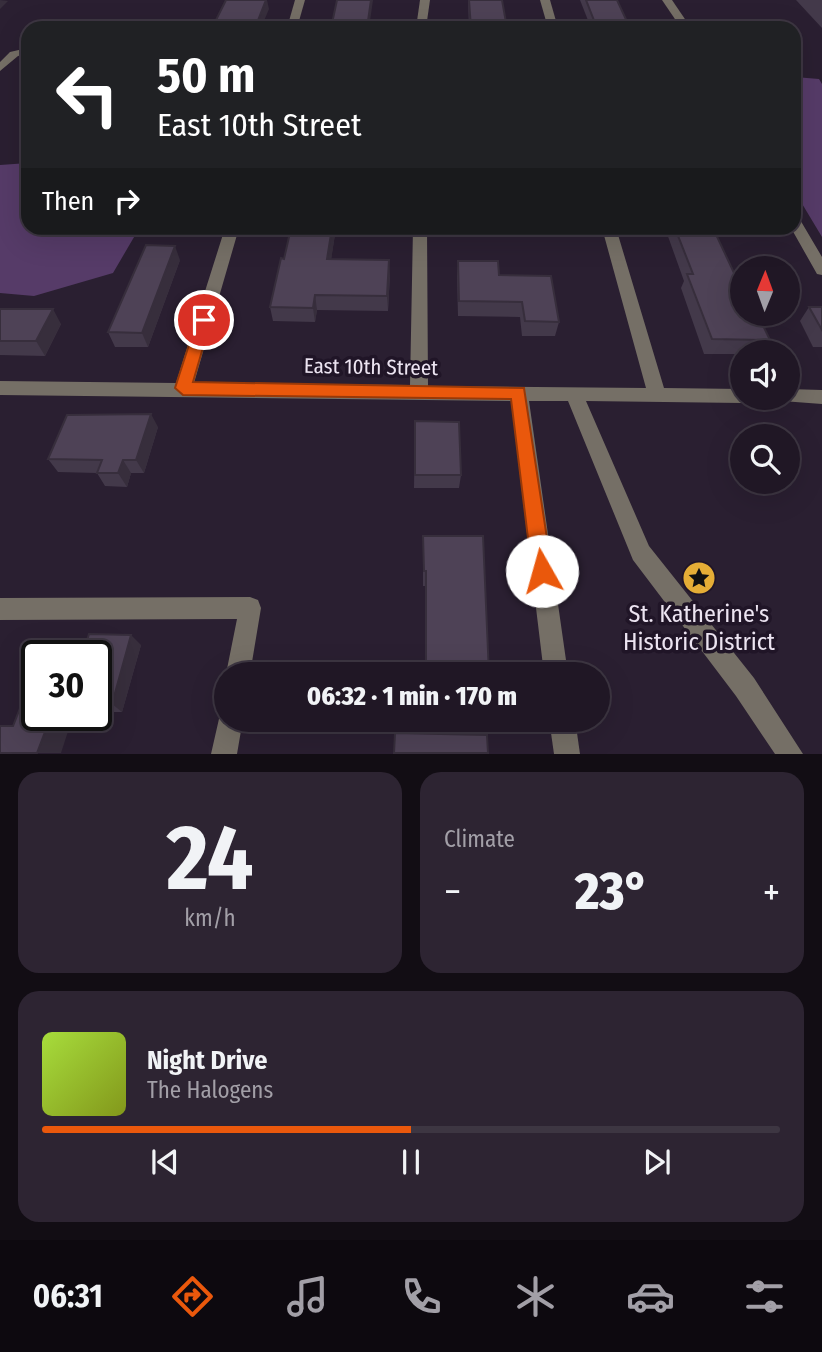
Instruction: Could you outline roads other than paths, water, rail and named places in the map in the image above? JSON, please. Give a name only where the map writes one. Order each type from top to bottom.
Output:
[{"type":"street","points":[[294,21],[300,0]]},
{"type":"street","points":[[422,21],[425,0]]},
{"type":"street","points":[[545,0],[551,21]]},
{"type":"street","points":[[667,0],[681,21]]},
{"type":"street","points":[[0,68],[14,54],[21,52]]},
{"type":"street","points":[[801,233],[822,270]]},
{"type":"street","points":[[183,388],[230,235]]},
{"type":"street","points":[[419,390],[420,235]]},
{"type":"street","points":[[611,235],[657,395]]},
{"type":"street","name":"East 10th Street","points":[[0,388],[419,390],[730,396]]},
{"type":"street","points":[[519,392],[554,662]]},
{"type":"street","points":[[574,394],[641,553],[745,687],[790,754]]},
{"type":"street","points":[[800,396],[822,397]]},
{"type":"street","points":[[0,609],[250,608],[240,662]]},
{"type":"street","points":[[224,754],[228,732]]},
{"type":"street","points":[[564,732],[567,754]]},
{"type":"place","name":"St. Katherine's Historic District","points":[[699,578]]}]
